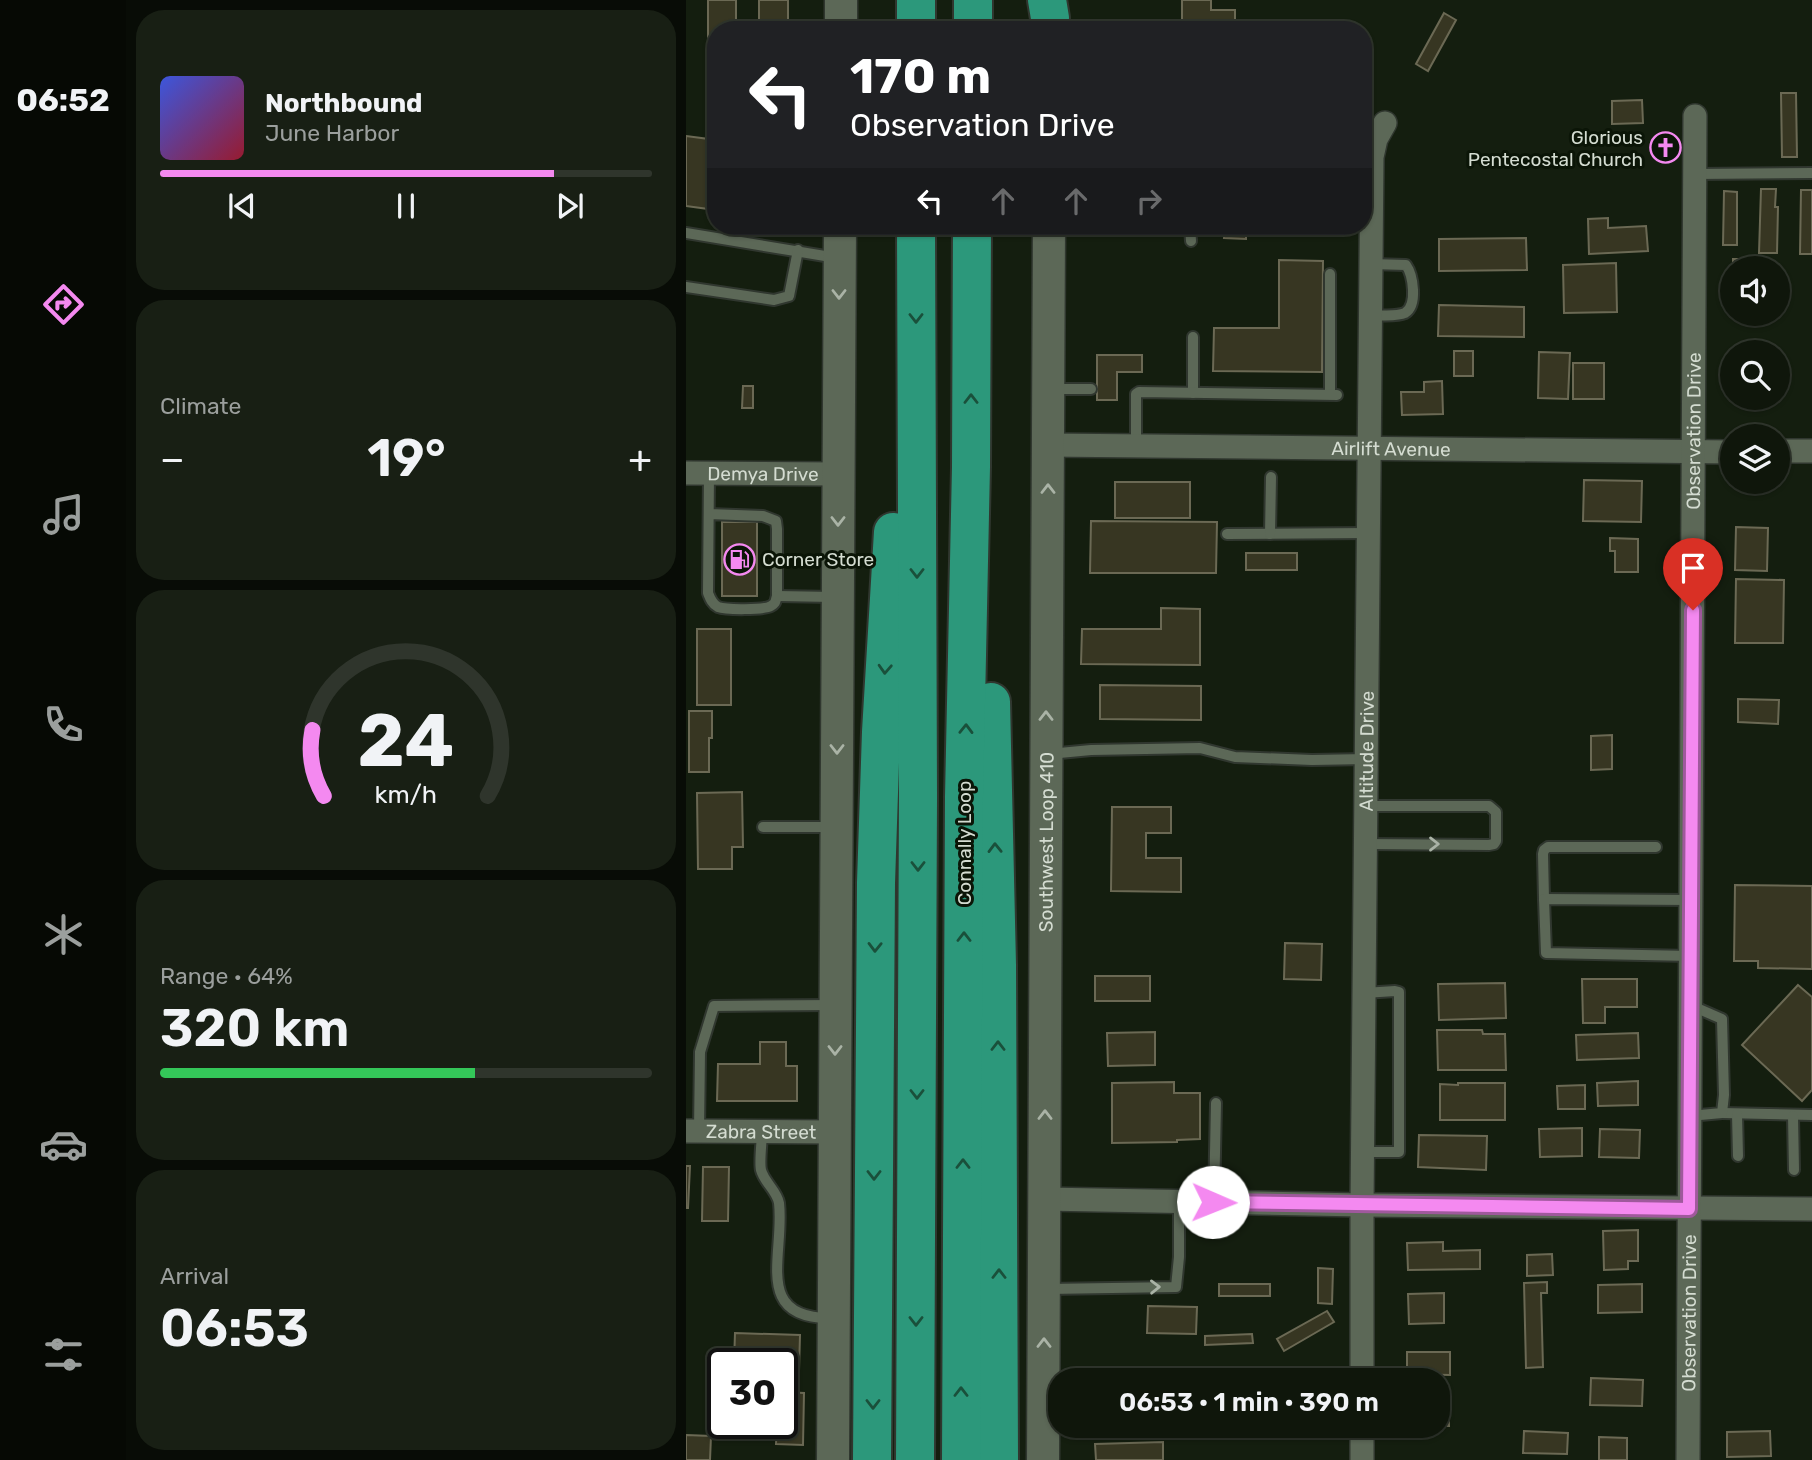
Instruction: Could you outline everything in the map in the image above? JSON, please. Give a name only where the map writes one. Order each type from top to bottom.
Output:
[{"type":"highway","points":[[916,0],[916,21]]},
{"type":"highway","points":[[973,0],[973,21]]},
{"type":"highway","points":[[915,1460],[918,812],[916,235]]},
{"type":"highway","name":"Connally Loop","points":[[961,1460],[964,797],[971,467],[972,235]]},
{"type":"highway","points":[[872,1460],[875,924],[881,732],[894,528],[916,382]]},
{"type":"highway","points":[[971,467],[985,520],[995,823],[999,1450]]},
{"type":"main road","points":[[841,0],[841,21]]},
{"type":"main road","points":[[834,1460],[839,235]]},
{"type":"main road","name":"Southwest Loop 410","points":[[1043,1460],[1049,235]]},
{"type":"street","name":"Observation Drive","points":[[1688,1460],[1695,116]]},
{"type":"street","name":"Altitude Drive","points":[[1372,157],[1376,139],[1385,123]]},
{"type":"street","name":"Altitude Drive","points":[[1362,1368],[1370,235]]},
{"type":"street","name":"Airlift Avenue","points":[[1048,445],[1720,452]]},
{"type":"street","points":[[1790,451],[1812,451]]},
{"type":"street","name":"Demya Drive","points":[[697,473],[838,474]]},
{"type":"street","name":"Zabra Street","points":[[692,1131],[835,1132]]},
{"type":"street","points":[[1044,1199],[1812,1209]]},
{"type":"street","points":[[1362,1438],[1363,1460]]},
{"type":"lane","points":[[1695,174],[1812,173]]},
{"type":"lane","points":[[686,233],[839,258]]},
{"type":"lane","points":[[1191,235],[1191,241]]},
{"type":"lane","points":[[686,287],[774,300],[789,296],[798,250]]},
{"type":"lane","points":[[1371,264],[1406,265],[1411,272],[1414,289],[1410,309],[1403,314],[1371,316]]},
{"type":"lane","points":[[1136,446],[1136,394],[1139,392],[1334,395],[1330,274]]},
{"type":"lane","points":[[1193,337],[1193,393]]},
{"type":"lane","points":[[1049,389],[1091,389]]},
{"type":"lane","points":[[697,473],[709,514],[708,593],[711,602],[718,607],[767,608],[774,603],[777,596],[776,521],[764,516],[709,514]]},
{"type":"lane","points":[[1270,534],[1271,477]]},
{"type":"lane","points":[[1227,534],[1369,533]]},
{"type":"lane","points":[[777,596],[838,597]]},
{"type":"lane","points":[[1046,754],[1091,750],[1200,748],[1236,757],[1367,759]]},
{"type":"lane","points":[[1366,806],[1489,806],[1496,812],[1496,841],[1489,845],[1366,844]]},
{"type":"lane","points":[[763,827],[836,827]]},
{"type":"lane","points":[[1656,847],[1548,847],[1544,850],[1546,953],[1690,956]]},
{"type":"lane","points":[[1544,899],[1691,900]]},
{"type":"lane","points":[[1363,1152],[1399,1152],[1399,992],[1364,993]]},
{"type":"lane","points":[[1690,1005],[1721,1019],[1724,1095],[1721,1114]]},
{"type":"lane","points":[[692,1131],[700,1052],[713,1006],[836,1006]]},
{"type":"lane","points":[[1213,1202],[1216,1103]]},
{"type":"lane","points":[[1737,1114],[1738,1156]]},
{"type":"lane","points":[[1689,1116],[1812,1115]]},
{"type":"lane","points":[[1793,1116],[1794,1170]]},
{"type":"lane","points":[[762,1132],[761,1170],[779,1201],[777,1285],[783,1303],[805,1317],[834,1318]]},
{"type":"lane","points":[[1044,1289],[1176,1287],[1179,1202]]},
{"type":"building","points":[[708,0],[736,0],[736,21],[708,21]]},
{"type":"building","points":[[759,0],[788,0],[788,21],[759,21]]},
{"type":"building","points":[[1182,0],[1211,0],[1211,10],[1235,10],[1235,21],[1182,21]]},
{"type":"building","points":[[1444,13],[1456,20],[1428,71],[1416,64]]},
{"type":"building","points":[[1781,93],[1796,93],[1797,157],[1782,157]]},
{"type":"building","points":[[1642,100],[1643,123],[1612,124],[1612,101]]},
{"type":"building","points":[[686,136],[707,139],[707,209],[686,206]]},
{"type":"building","points":[[1761,189],[1776,189],[1777,253],[1759,253]]},
{"type":"building","points":[[1801,190],[1812,190],[1812,254],[1800,254]]},
{"type":"building","points":[[1724,191],[1737,192],[1737,245],[1723,245]]},
{"type":"building","points":[[1608,218],[1608,228],[1646,226],[1648,251],[1589,254],[1588,219]]},
{"type":"building","points":[[1224,235],[1246,235],[1246,239],[1224,238]]},
{"type":"building","points":[[1526,238],[1527,270],[1439,271],[1439,239]]},
{"type":"building","points":[[1279,260],[1323,261],[1322,372],[1213,371],[1214,328],[1279,328]]},
{"type":"building","points":[[1616,263],[1617,312],[1564,313],[1563,265]]},
{"type":"building","points":[[1439,305],[1524,307],[1524,337],[1438,336]]},
{"type":"building","points":[[1454,351],[1473,351],[1473,376],[1454,376]]},
{"type":"building","points":[[1539,352],[1570,353],[1568,399],[1538,398]]},
{"type":"building","points":[[1097,355],[1142,355],[1142,372],[1117,372],[1117,400],[1097,400]]},
{"type":"building","points":[[1573,363],[1604,363],[1604,399],[1573,399]]},
{"type":"building","points":[[1442,381],[1443,414],[1402,415],[1401,392],[1424,392],[1424,382]]},
{"type":"building","points":[[743,386],[753,386],[753,408],[742,408]]},
{"type":"building","points":[[1584,480],[1642,481],[1641,522],[1583,521]]},
{"type":"building","points":[[1115,482],[1190,482],[1190,518],[1115,518]]},
{"type":"building","points":[[1091,521],[1217,522],[1216,573],[1090,573]]},
{"type":"building","name":"Corner Store","points":[[722,522],[757,522],[757,596],[722,596]]},
{"type":"building","points":[[1736,527],[1768,528],[1767,571],[1735,570]]},
{"type":"building","points":[[1610,538],[1638,539],[1638,572],[1615,572],[1615,551],[1610,551]]},
{"type":"building","points":[[1246,553],[1297,553],[1297,570],[1246,570]]},
{"type":"building","points":[[1736,579],[1784,580],[1783,643],[1735,643]]},
{"type":"building","points":[[1161,608],[1200,609],[1200,665],[1081,664],[1082,629],[1161,629]]},
{"type":"building","points":[[697,629],[731,629],[731,705],[697,705]]},
{"type":"building","points":[[1100,685],[1201,686],[1201,720],[1100,719]]},
{"type":"building","points":[[1738,699],[1779,700],[1778,724],[1738,722]]},
{"type":"building","points":[[689,711],[712,711],[709,772],[689,772]]},
{"type":"building","points":[[1612,735],[1612,769],[1591,770],[1591,736]]},
{"type":"building","points":[[742,792],[743,847],[732,847],[732,869],[698,869],[697,793]]},
{"type":"building","points":[[1112,807],[1171,807],[1171,833],[1146,833],[1146,858],[1181,858],[1181,892],[1111,891]]},
{"type":"building","points":[[1735,885],[1812,886],[1812,969],[1758,968],[1758,961],[1734,961]]},
{"type":"building","points":[[1285,943],[1322,944],[1321,980],[1284,979]]},
{"type":"building","points":[[1095,976],[1150,976],[1150,1001],[1095,1001]]},
{"type":"building","points":[[1582,979],[1637,979],[1637,1007],[1605,1007],[1605,1023],[1583,1023]]},
{"type":"building","points":[[1505,983],[1506,1018],[1439,1020],[1438,984]]},
{"type":"building","points":[[1798,985],[1812,997],[1812,1090],[1802,1101],[1742,1045]]},
{"type":"building","points":[[1437,1030],[1482,1030],[1483,1034],[1505,1034],[1506,1070],[1438,1070]]},
{"type":"building","points":[[1155,1032],[1155,1065],[1108,1066],[1107,1033]]},
{"type":"building","points":[[1638,1033],[1639,1058],[1577,1060],[1576,1035]]},
{"type":"building","points":[[760,1042],[786,1042],[786,1066],[797,1066],[797,1101],[717,1101],[718,1064],[760,1064]]},
{"type":"building","points":[[1638,1081],[1638,1105],[1598,1106],[1597,1083]]},
{"type":"building","points":[[1174,1082],[1174,1093],[1200,1093],[1200,1139],[1112,1143],[1112,1083]]},
{"type":"building","points":[[1505,1083],[1505,1120],[1440,1120],[1440,1084]]},
{"type":"building","points":[[1585,1085],[1585,1109],[1558,1109],[1557,1086]]},
{"type":"building","points":[[1582,1128],[1582,1156],[1540,1157],[1539,1129]]},
{"type":"building","points":[[1600,1129],[1640,1130],[1639,1158],[1599,1157]]},
{"type":"building","points":[[1419,1135],[1487,1136],[1486,1170],[1418,1167]]},
{"type":"building","points":[[686,1166],[690,1166],[688,1208],[686,1208]]},
{"type":"building","points":[[703,1167],[729,1167],[728,1221],[702,1221]]},
{"type":"building","points":[[1638,1230],[1638,1261],[1628,1261],[1628,1269],[1604,1270],[1603,1231]]},
{"type":"building","points":[[1443,1242],[1443,1251],[1480,1250],[1480,1269],[1408,1270],[1407,1243]]},
{"type":"building","points":[[1552,1254],[1553,1275],[1527,1276],[1527,1255]]},
{"type":"building","points":[[1318,1268],[1333,1269],[1332,1304],[1318,1303]]},
{"type":"building","points":[[1547,1282],[1547,1293],[1541,1293],[1543,1367],[1526,1368],[1524,1283]]},
{"type":"building","points":[[1219,1284],[1270,1284],[1270,1296],[1219,1296]]},
{"type":"building","points":[[1642,1284],[1642,1312],[1598,1313],[1598,1285]]},
{"type":"building","points":[[1444,1293],[1444,1323],[1409,1324],[1408,1294]]},
{"type":"building","points":[[1148,1306],[1197,1307],[1196,1334],[1147,1333]]},
{"type":"building","points":[[1327,1311],[1334,1322],[1284,1351],[1277,1339]]},
{"type":"building","points":[[735,1333],[800,1335],[799,1371],[798,1348],[734,1348]]},
{"type":"building","points":[[1252,1334],[1253,1343],[1205,1345],[1205,1336]]},
{"type":"building","points":[[1407,1352],[1450,1352],[1450,1368],[1407,1368]]},
{"type":"building","points":[[1591,1378],[1643,1380],[1642,1406],[1590,1405]]},
{"type":"building","points":[[798,1393],[804,1393],[803,1445],[776,1444],[776,1439],[798,1439]]},
{"type":"building","points":[[1524,1431],[1568,1433],[1567,1454],[1523,1453]]},
{"type":"building","points":[[1770,1431],[1771,1456],[1727,1457],[1727,1432]]},
{"type":"building","points":[[686,1435],[707,1436],[707,1439],[711,1439],[710,1460],[686,1460]]},
{"type":"building","points":[[1599,1437],[1627,1438],[1627,1460],[1599,1460]]},
{"type":"building","points":[[1163,1442],[1163,1460],[1096,1460],[1095,1444]]},
{"type":"place","name":"Glorious Pentecostal Church","points":[[1666,148]]},
{"type":"place","name":"Corner Store","points":[[739,559]]},
{"type":"route","points":[[1213,1202],[1689,1209],[1693,610]]}]
